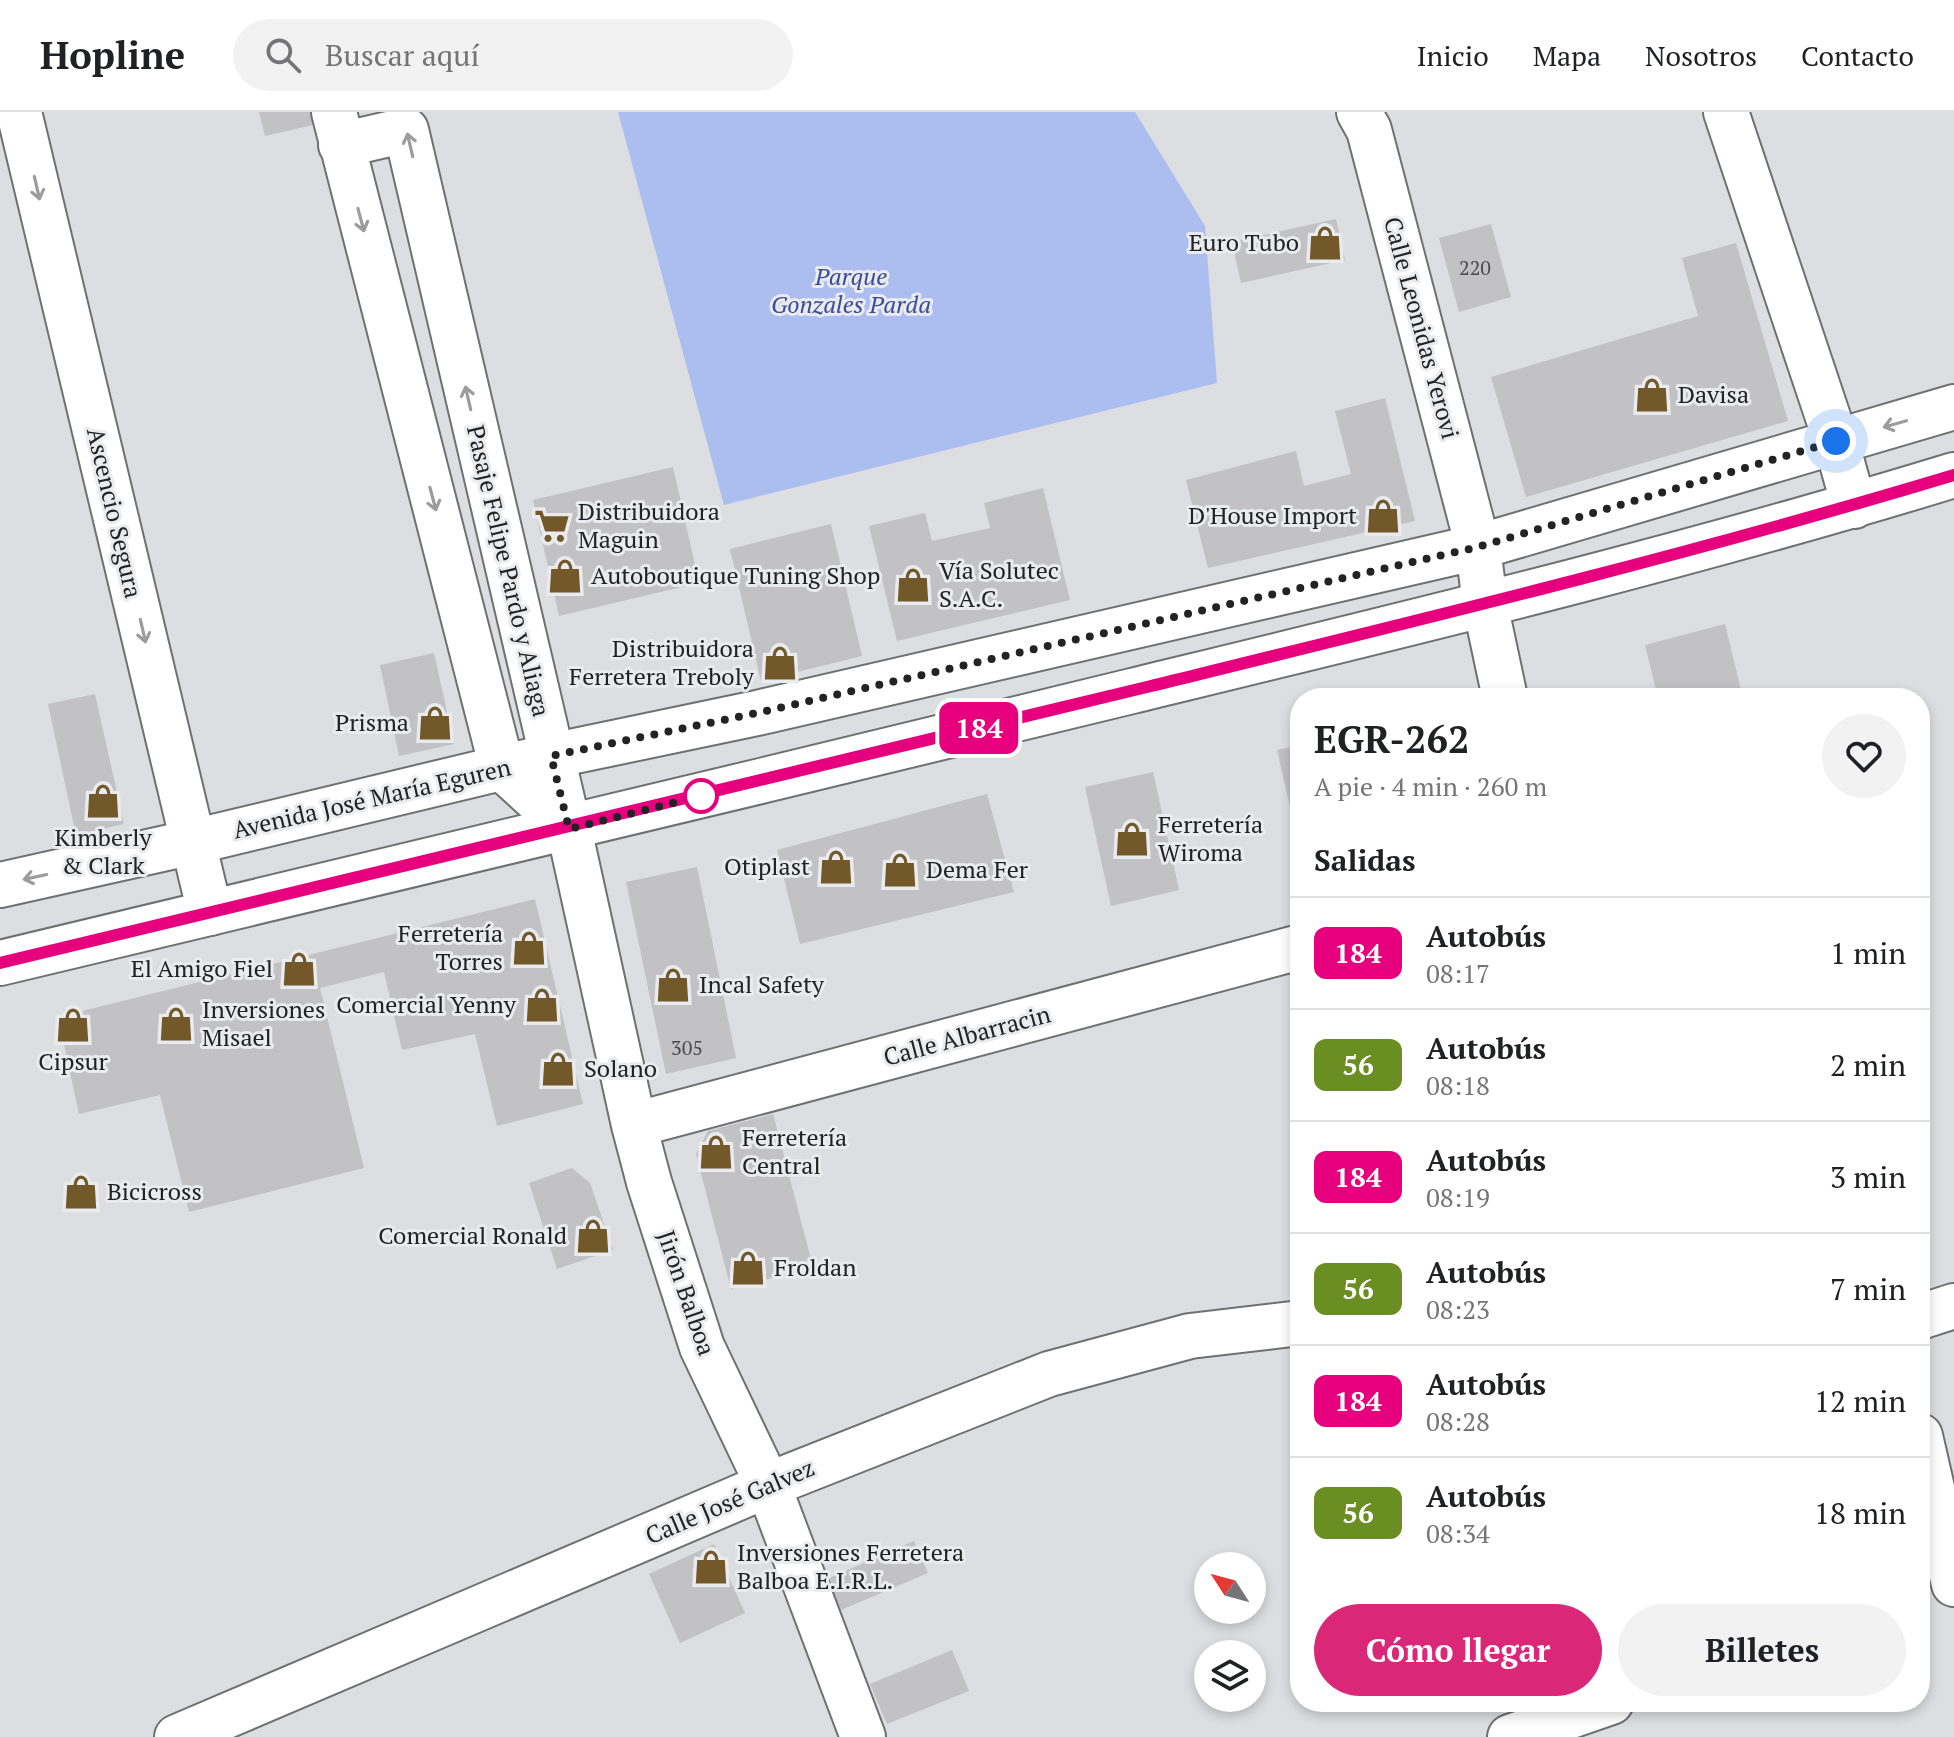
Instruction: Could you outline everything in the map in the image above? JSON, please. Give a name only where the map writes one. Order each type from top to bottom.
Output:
[{"type":"street","name":"Ascencio Segura","points":[[19,112],[210,913]]},
{"type":"street","name":"Calle Leonidas Yerovi","points":[[1359,112],[1369,130],[1478,547],[1485,604],[1503,688]]},
{"type":"street","points":[[1726,112],[1836,441],[1854,506]]},
{"type":"street","name":"Pasaje Felipe Pardo y Aliaga","points":[[502,768],[338,128],[406,130],[569,829]]},
{"type":"street","name":"Avenida José María Eguren","points":[[0,885],[551,756],[757,713],[1478,547],[1954,407]]},
{"type":"street","points":[[0,963],[569,829],[1485,604],[1854,506],[1954,475]]},
{"type":"street","points":[[1609,507],[1625,567]]},
{"type":"street","points":[[502,768],[569,829]]},
{"type":"street","name":"Jirón Balboa","points":[[569,829],[634,1125],[702,1347],[768,1485],[863,1737]]},
{"type":"street","name":"Calle Albarracin","points":[[634,1125],[1290,950]]},
{"type":"street","points":[[1930,1314],[1954,1306]]},
{"type":"street","name":"Calle José Galvez","points":[[177,1737],[768,1485],[1049,1374],[1190,1336],[1290,1324]]},
{"type":"street","points":[[1930,1480],[1954,1584],[1930,1592]]},
{"type":"street","points":[[1510,1737],[1582,1712]]},
{"type":"green space","name":"Parque Gonzales Parda","points":[[618,112],[1135,112],[1205,226],[1217,383],[724,505]]},
{"type":"building","points":[[259,112],[310,112],[313,125],[265,136]]},
{"type":"building","points":[[1336,219],[1345,260],[1241,283],[1232,242]]},
{"type":"building","points":[[1491,224],[1511,297],[1459,312],[1439,238]]},
{"type":"building","points":[[1736,243],[1788,421],[1526,497],[1491,377],[1698,316],[1682,258]]},
{"type":"building","points":[[1385,398],[1415,521],[1208,568],[1186,480],[1296,451],[1304,486],[1351,474],[1335,411]]},
{"type":"building","points":[[673,467],[699,583],[559,616],[533,500]]},
{"type":"building","points":[[1043,488],[1070,600],[897,641],[869,526],[925,513],[932,541],[990,528],[984,503]]},
{"type":"building","points":[[831,524],[862,656],[761,681],[730,549]]},
{"type":"building","points":[[1725,624],[1741,688],[1656,688],[1645,645]]},
{"type":"building","points":[[434,653],[454,744],[399,756],[380,665]]},
{"type":"building","points":[[95,694],[124,824],[76,835],[48,704]]},
{"type":"building","points":[[1290,747],[1290,807],[1277,750]]},
{"type":"building","name":"Ferretería Wiroma","points":[[1153,772],[1179,890],[1111,906],[1085,787]]},
{"type":"building","points":[[987,794],[1014,892],[800,944],[777,850]]},
{"type":"building","points":[[697,867],[736,1058],[666,1074],[626,882]]},
{"type":"building","points":[[535,899],[583,1104],[497,1126],[475,1034],[402,1050],[384,972],[320,988],[364,1168],[189,1212],[160,1095],[79,1114],[58,1017]]},
{"type":"building","points":[[773,1114],[813,1267],[731,1289],[696,1154],[708,1131]]},
{"type":"building","points":[[572,1168],[590,1183],[613,1250],[557,1269],[529,1183]]},
{"type":"building","points":[[914,1541],[928,1573],[841,1610],[827,1579]]},
{"type":"building","points":[[714,1544],[745,1613],[680,1643],[649,1574]]},
{"type":"building","points":[[952,1650],[969,1691],[887,1724],[870,1684]]},
{"type":"bus line","name":"184","points":[[0,963],[539,836],[1485,604],[1854,506],[1954,475]]},
{"type":"place","name":"Euro Tubo","points":[[1325,243]]},
{"type":"place","name":"Davisa","points":[[1652,395]]},
{"type":"place","name":"D'House Import","points":[[1383,516]]},
{"type":"place","name":"Distribuidora Maguin","points":[[552,526]]},
{"type":"place","name":"Autoboutique Tuning Shop","points":[[565,576]]},
{"type":"place","name":"Vía Solutec S.A.C.","points":[[913,585]]},
{"type":"place","name":"Distribuidora Ferretera Treboly","points":[[780,663]]},
{"type":"place","name":"Prisma","points":[[435,723]]},
{"type":"place","name":"Kimberly & Clark","points":[[103,801]]},
{"type":"place","name":"Ferretería Wiroma","points":[[1132,839]]},
{"type":"place","name":"Otiplast","points":[[836,867]]},
{"type":"place","name":"Dema Fer","points":[[900,870]]},
{"type":"place","name":"Ferretería Torres","points":[[529,948]]},
{"type":"place","name":"El Amigo Fiel","points":[[299,969]]},
{"type":"place","name":"Incal Safety","points":[[673,985]]},
{"type":"place","name":"Comercial Yenny","points":[[542,1005]]},
{"type":"place","name":"Inversiones Misael","points":[[176,1024]]},
{"type":"place","name":"Cipsur","points":[[73,1025]]},
{"type":"place","name":"Solano","points":[[558,1069]]},
{"type":"place","name":"Ferretería Central","points":[[716,1152]]},
{"type":"place","name":"Bicicross","points":[[81,1192]]},
{"type":"place","name":"Comercial Ronald","points":[[593,1236]]},
{"type":"place","name":"Froldan","points":[[748,1268]]},
{"type":"place","name":"Inversiones Ferretera Balboa E.I.R.L.","points":[[711,1567]]},
{"type":"route","points":[[701,796],[569,829],[551,756],[757,713],[1478,547],[1836,441]]}]
